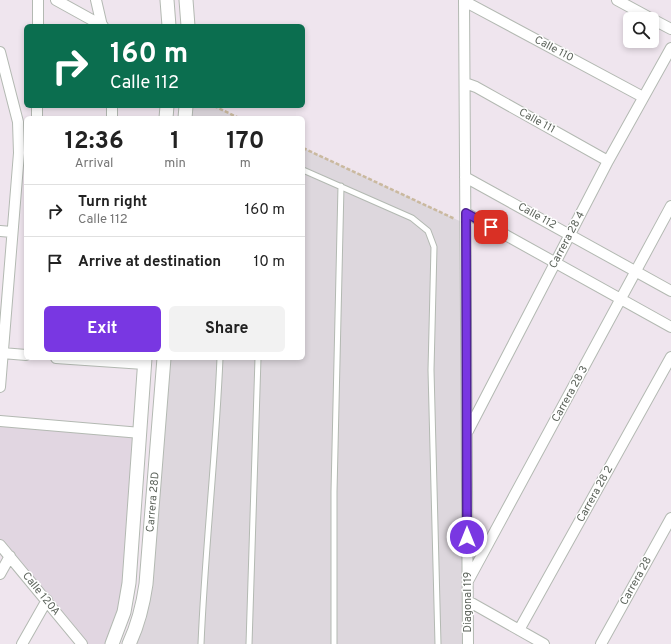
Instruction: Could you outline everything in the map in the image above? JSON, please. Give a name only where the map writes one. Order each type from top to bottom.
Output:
[{"type":"street","points":[[38,0],[38,24]]},
{"type":"street","points":[[56,0],[98,24]]},
{"type":"street","points":[[96,0],[102,24]]},
{"type":"street","points":[[167,0],[169,24]]},
{"type":"street","points":[[186,0],[188,24]]},
{"type":"street","name":"Diagonal 119","points":[[464,0],[468,644]]},
{"type":"street","name":"Calle 110","points":[[464,0],[643,97]]},
{"type":"street","points":[[617,0],[639,12]]},
{"type":"street","points":[[659,23],[671,29]]},
{"type":"street","name":"Carrera 28 4","points":[[467,433],[608,161],[671,48]]},
{"type":"street","points":[[0,52],[22,122],[0,387]]},
{"type":"street","name":"Calle 111","points":[[465,83],[476,87],[608,161]]},
{"type":"street","name":"Calle 112","points":[[465,177],[671,291]]},
{"type":"street","name":"Carrera 28 3","points":[[468,581],[671,206]]},
{"type":"street","points":[[466,213],[671,327]]},
{"type":"street","points":[[0,231],[12,232]]},
{"type":"street","points":[[2,353],[24,355]]},
{"type":"street","name":"Carrera 28 2","points":[[519,630],[671,358]]},
{"type":"street","points":[[108,360],[144,361]]},
{"type":"street","name":"Carrera 28D","points":[[129,644],[135,631],[144,600],[146,584],[164,360]]},
{"type":"street","name":"Carrera 28D","points":[[112,644],[120,625],[127,597],[144,361]]},
{"type":"street","points":[[0,421],[140,433]]},
{"type":"street","name":"Carrera 28","points":[[601,644],[671,518]]},
{"type":"street","name":"Calle 120A","points":[[0,545],[82,644]]},
{"type":"street","points":[[0,574],[10,556]]},
{"type":"street","points":[[22,644],[47,600]]},
{"type":"street","points":[[468,601],[544,644]]},
{"type":"lane","points":[[305,171],[412,218],[428,231],[434,247],[431,370],[438,644]]},
{"type":"lane","points":[[334,644],[334,492],[341,186]]},
{"type":"lane","points":[[201,644],[204,564],[217,428],[220,360]]},
{"type":"lane","points":[[249,644],[258,360]]},
{"type":"path","points":[[218,108],[235,116]]},
{"type":"path","points":[[305,149],[466,224]]},
{"type":"shaded area","points":[[186,108],[218,108],[235,116],[185,116]]},
{"type":"shaded area","points":[[305,149],[466,224],[468,644],[129,644],[135,631],[164,360],[305,360]]},
{"type":"shaded area","points":[[0,421],[141,433],[129,583],[112,644],[82,644],[0,545]]},
{"type":"route","points":[[467,537],[466,213],[491,227]]}]
